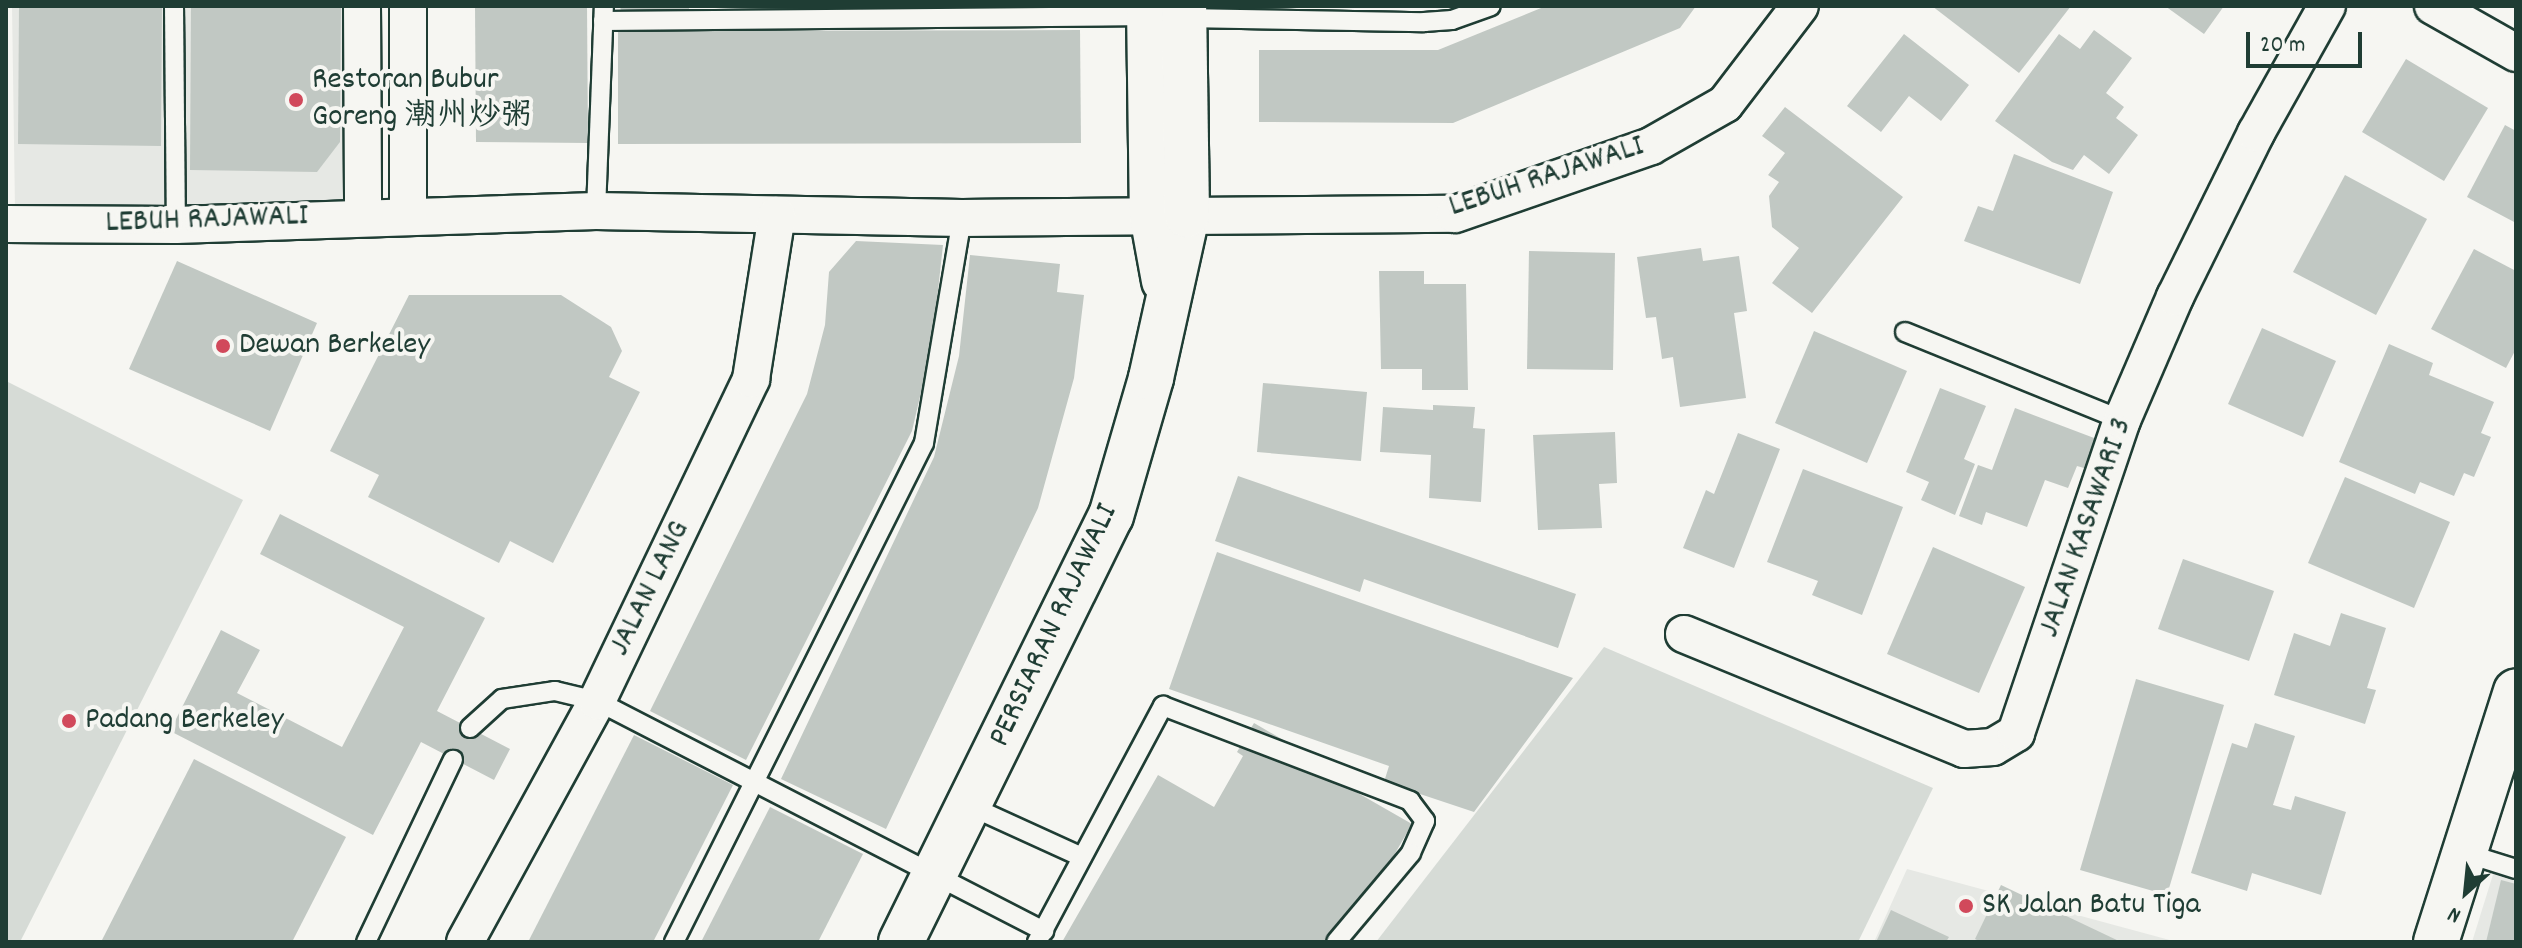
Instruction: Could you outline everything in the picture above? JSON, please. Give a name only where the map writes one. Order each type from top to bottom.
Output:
[{"type":"street","points":[[362,6],[363,215]]},
{"type":"street","points":[[408,6],[408,215]]},
{"type":"street","name":"LEBUH RAJAWALI","points":[[6,224],[176,225],[363,215],[596,211],[962,218],[1455,214],[1651,146],[1725,104],[1800,6]]},
{"type":"street","name":"JALAN KASAWARI 3","points":[[1684,634],[1964,749],[1993,747],[2016,733],[2122,420],[2249,147],[2327,6]]},
{"type":"street","points":[[2433,6],[2516,53]]},
{"type":"street","name":"PERSIARAN RAJAWALI","points":[[901,942],[1111,516],[1151,378],[1167,295],[1167,12]]},
{"type":"street","name":"JALAN LANG","points":[[465,942],[597,701],[751,379],[777,215]]},
{"type":"street","points":[[2436,942],[2516,691]]},
{"type":"lane","points":[[174,6],[176,225]]},
{"type":"lane","points":[[596,211],[604,14],[1167,12],[1424,22],[1452,20],[1491,6]]},
{"type":"lane","points":[[674,942],[924,443],[962,218]]},
{"type":"lane","points":[[1905,332],[2122,420]]},
{"type":"lane","points":[[470,728],[502,699],[555,691],[597,701],[755,781],[1040,937],[1163,706],[1410,801],[1425,821],[1411,853],[1336,942]]},
{"type":"lane","points":[[366,942],[453,760]]},
{"type":"lane","points":[[970,806],[1082,857]]},
{"type":"lane","points":[[2464,853],[2516,869]]},
{"type":"shaded area","points":[[12,6],[346,6],[349,203],[15,209]]},
{"type":"shaded area","name":"Padang Berkeley","points":[[6,381],[243,500],[20,942],[6,942]]},
{"type":"shaded area","points":[[1604,647],[1933,788],[1858,942],[1376,942]]},
{"type":"shaded area","points":[[2500,852],[2516,857],[2516,942],[2472,942]]},
{"type":"shaded area","name":"SK Jalan Batu Tiga","points":[[1907,869],[2177,942],[1874,942]]},
{"type":"building","points":[[19,6],[162,6],[161,146],[18,144]]},
{"type":"building","points":[[191,6],[341,6],[340,142],[317,172],[190,170]]},
{"type":"building","points":[[475,6],[587,6],[588,143],[476,142]]},
{"type":"building","points":[[620,6],[689,6],[689,9],[621,11]]},
{"type":"building","points":[[1546,6],[1696,6],[1680,28],[1453,123],[1259,122],[1259,50],[1438,50]]},
{"type":"building","points":[[1932,6],[2071,6],[2019,73]]},
{"type":"building","points":[[2165,6],[2224,6],[2204,34]]},
{"type":"building","points":[[1080,30],[1081,143],[618,144],[618,31]]},
{"type":"building","points":[[2094,30],[2132,58],[2106,93],[2124,107],[2116,118],[2138,135],[2109,174],[2084,155],[2073,170],[2052,162],[1995,121],[2059,34],[2080,49]]},
{"type":"building","points":[[1904,34],[1969,85],[1941,121],[1909,96],[1881,132],[1847,106]]},
{"type":"building","points":[[2406,59],[2488,108],[2444,181],[2362,132]]},
{"type":"building","points":[[1785,107],[1903,197],[1812,313],[1772,283],[1799,248],[1772,227],[1769,196],[1779,182],[1768,175],[1785,153],[1762,136]]},
{"type":"building","points":[[2505,125],[2516,131],[2516,223],[2467,197]]},
{"type":"building","points":[[2014,154],[2113,192],[2080,284],[1964,241],[1978,206],[1993,211]]},
{"type":"building","points":[[2345,175],[2427,219],[2376,315],[2293,272]]},
{"type":"building","points":[[856,241],[943,245],[932,345],[912,431],[746,760],[650,711],[807,394],[825,325],[829,272]]},
{"type":"building","points":[[1701,248],[1703,261],[1739,256],[1747,311],[1734,313],[1746,398],[1680,407],[1673,357],[1662,359],[1656,317],[1646,318],[1637,257]]},
{"type":"building","points":[[2474,249],[2516,271],[2516,349],[2506,368],[2431,329]]},
{"type":"building","points":[[1529,251],[1615,253],[1613,370],[1527,369]]},
{"type":"building","points":[[970,255],[1060,264],[1057,292],[1084,295],[1074,378],[1038,508],[886,829],[781,779],[934,457],[959,356]]},
{"type":"building","name":"Dewan Berkeley","points":[[177,261],[317,323],[270,431],[129,369]]},
{"type":"building","points":[[1379,271],[1424,271],[1424,284],[1466,284],[1468,390],[1422,390],[1422,369],[1381,369]]},
{"type":"building","points":[[409,295],[561,295],[611,327],[622,351],[609,377],[640,392],[553,563],[510,541],[499,563],[368,497],[379,475],[330,451]]},
{"type":"building","points":[[2262,328],[2336,361],[2303,437],[2228,404]]},
{"type":"building","points":[[1814,331],[1907,371],[1867,463],[1775,423]]},
{"type":"building","points":[[2389,344],[2433,363],[2429,375],[2494,402],[2481,433],[2491,437],[2474,477],[2464,473],[2454,496],[2420,482],[2415,494],[2339,462]]},
{"type":"building","points":[[1263,383],[1367,392],[1361,461],[1257,452]]},
{"type":"building","points":[[1940,388],[1986,406],[1964,459],[1975,464],[1955,515],[1921,500],[1929,482],[1906,472]]},
{"type":"building","points":[[1433,405],[1475,407],[1473,428],[1485,429],[1481,502],[1429,498],[1431,455],[1380,452],[1383,407],[1433,410]]},
{"type":"building","points":[[2015,408],[2102,441],[2091,470],[2077,466],[2068,488],[2045,480],[2027,527],[1986,512],[1982,525],[1959,516],[1978,465],[1992,470]]},
{"type":"building","points":[[1615,432],[1617,483],[1599,484],[1602,528],[1538,530],[1533,435]]},
{"type":"building","points":[[1738,433],[1780,449],[1734,568],[1683,548],[1706,490],[1714,494]]},
{"type":"building","points":[[1803,469],[1903,507],[1862,615],[1812,595],[1818,581],[1767,562]]},
{"type":"building","points":[[1238,476],[1576,594],[1558,648],[1364,579],[1360,592],[1215,541]]},
{"type":"building","points":[[2345,477],[2450,522],[2414,608],[2308,563]]},
{"type":"building","points":[[280,514],[485,618],[437,711],[510,749],[494,780],[421,742],[373,835],[170,731],[221,630],[260,650],[237,693],[342,747],[404,627],[260,554]]},
{"type":"building","points":[[1933,547],[2025,587],[1979,693],[1887,654]]},
{"type":"building","points":[[1217,552],[1573,678],[1474,812],[1384,782],[1389,766],[1169,689]]},
{"type":"building","points":[[2183,559],[2274,591],[2249,661],[2158,629]]},
{"type":"building","points":[[2341,613],[2386,628],[2367,688],[2376,690],[2365,724],[2274,695],[2294,633],[2330,646]]},
{"type":"building","points":[[2136,679],[2224,705],[2167,895],[2080,870]]},
{"type":"building","points":[[1254,723],[1299,749],[1295,757],[1412,824],[1344,942],[1062,942],[1158,775],[1214,807],[1243,756],[1237,752]]},
{"type":"building","points":[[2255,723],[2295,736],[2273,805],[2291,810],[2295,796],[2346,812],[2321,895],[2252,873],[2247,891],[2191,873],[2232,743],[2247,748]]},
{"type":"building","points":[[634,735],[733,785],[667,915],[653,942],[528,942]]},
{"type":"building","points":[[194,759],[346,837],[292,942],[101,942]]},
{"type":"building","points":[[770,807],[863,854],[818,942],[701,942]]},
{"type":"building","points":[[2501,880],[2516,884],[2516,942],[2486,942]]},
{"type":"building","points":[[2001,885],[2121,942],[1981,942],[1975,939]]},
{"type":"building","points":[[1891,910],[1949,937],[1946,942],[1876,942]]},
{"type":"place","name":"Restoran Bubur Goreng 潮州炒粥","points":[[296,100]]},
{"type":"place","name":"Dewan Berkeley","points":[[223,346]]},
{"type":"place","name":"Padang Berkeley","points":[[69,721]]},
{"type":"place","name":"SK Jalan Batu Tiga","points":[[1966,906]]}]
